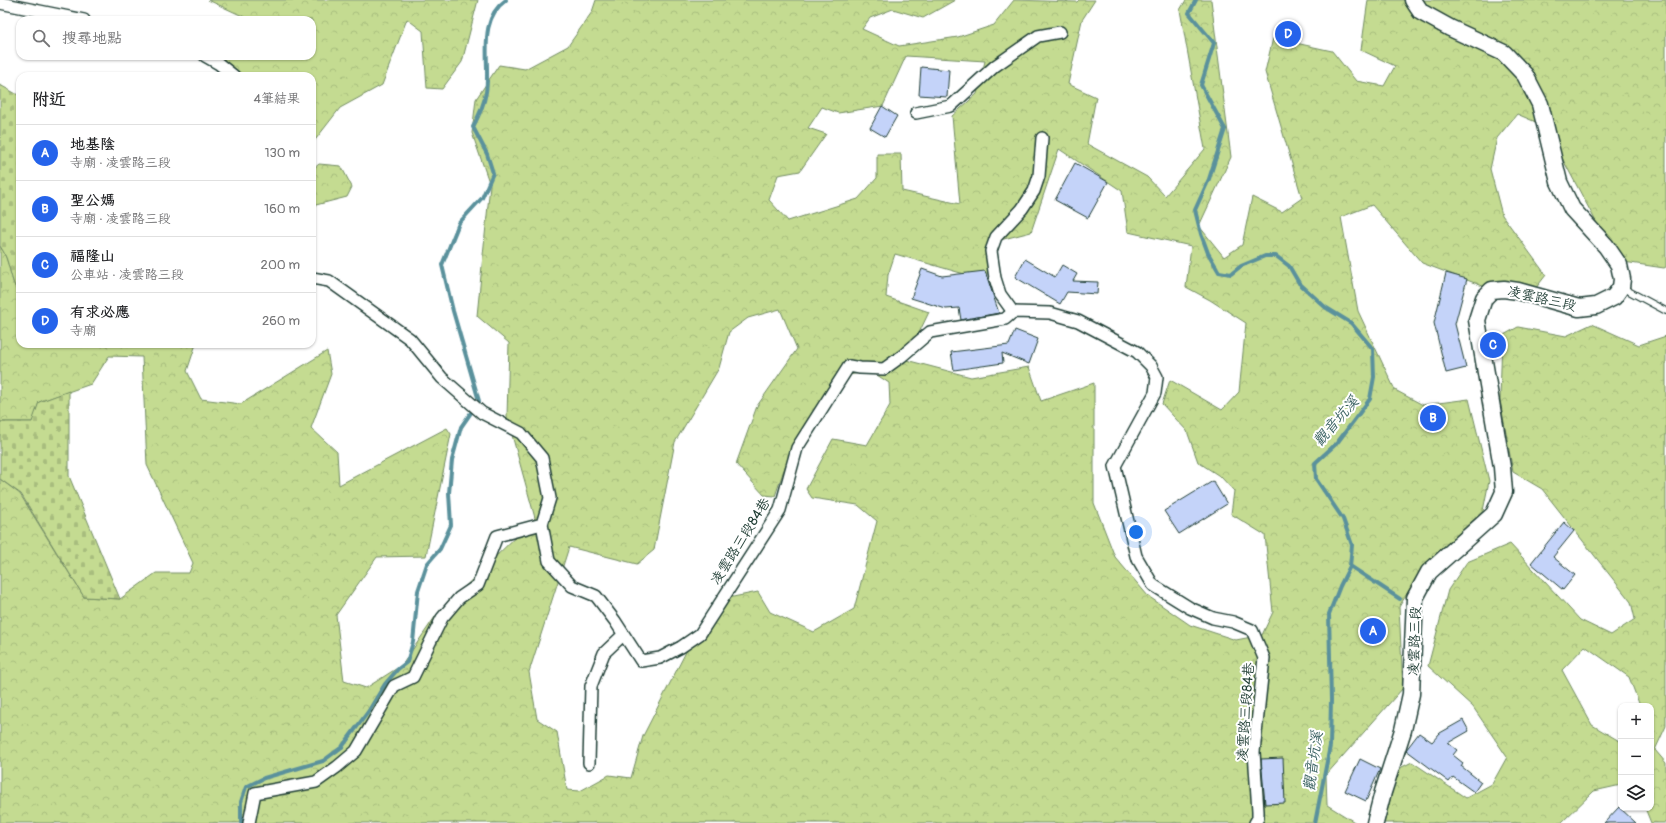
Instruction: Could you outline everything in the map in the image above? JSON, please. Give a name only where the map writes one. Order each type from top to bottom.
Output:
[{"type":"street","points":[[1413,0],[1421,12],[1450,28],[1504,53],[1525,75],[1540,104],[1559,182],[1572,209],[1606,246],[1618,266],[1622,280],[1621,287]]},
{"type":"street","points":[[0,3],[64,16]]},
{"type":"street","points":[[916,113],[951,106],[995,66],[1038,36],[1060,32]]},
{"type":"street","points":[[212,60],[229,72]]},
{"type":"street","points":[[1013,312],[1000,294],[995,278],[991,251],[996,237],[1022,209],[1034,191],[1039,176],[1042,138]]},
{"type":"street","points":[[249,823],[255,793],[316,782],[356,751],[394,686],[412,677],[442,618],[459,598],[478,585],[497,536],[542,524],[550,498],[542,458],[520,433],[482,413],[442,378],[410,339],[329,281],[316,279]]},
{"type":"street","name":"凌雲路三段","points":[[1375,823],[1383,792],[1403,730],[1411,694],[1415,598],[1429,572],[1494,514],[1504,492],[1502,467],[1477,320],[1484,298],[1492,290],[1504,289],[1518,291],[1580,308],[1596,306],[1614,297],[1621,287]]},
{"type":"street","name":"凌雲路三段84巷","points":[[542,524],[548,561],[572,586],[596,596],[615,621],[641,661],[660,658],[681,647],[700,634],[780,510],[797,448],[849,366],[860,368],[884,368],[902,356],[930,332],[1005,319],[1013,312],[1050,313],[1078,321],[1138,352],[1151,366],[1157,377],[1155,393],[1115,466],[1136,556],[1153,585],[1190,608],[1213,618],[1233,622],[1252,630],[1264,658],[1254,752],[1256,821]]},
{"type":"street","points":[[589,763],[591,686],[604,653],[623,635]]},
{"type":"lane","points":[[1621,287],[1666,311]]},
{"type":"green space","points":[[208,0],[478,0],[462,62],[442,89],[427,88],[423,31],[407,19],[382,85],[340,108],[316,139],[316,72],[219,72],[207,60],[316,60],[316,16],[242,16]]},
{"type":"green space","points":[[596,0],[955,0],[923,18],[893,9],[870,18],[862,29],[899,46],[958,37],[994,25],[1014,0],[1077,2],[1079,0],[1095,0],[1082,20],[1068,84],[1096,97],[1087,144],[1147,177],[1165,196],[1205,149],[1180,10],[1186,0],[1211,0],[1231,157],[1199,226],[1224,257],[1242,245],[1252,197],[1282,212],[1302,198],[1265,72],[1273,38],[1332,51],[1356,81],[1384,86],[1395,66],[1361,50],[1368,0],[1666,0],[1666,267],[1664,268],[1617,261],[1545,126],[1517,114],[1497,138],[1490,169],[1502,215],[1546,275],[1525,302],[1422,263],[1372,205],[1341,217],[1358,311],[1395,390],[1423,405],[1469,399],[1489,481],[1483,511],[1424,565],[1399,607],[1403,688],[1326,775],[1327,805],[1356,823],[0,823],[0,479],[20,494],[84,597],[120,599],[156,573],[189,573],[193,563],[147,465],[142,357],[109,356],[91,384],[39,402],[33,422],[0,422],[0,246],[4,252],[16,289],[16,348],[195,348],[187,371],[201,399],[241,404],[327,351],[331,374],[311,428],[337,452],[339,485],[447,428],[451,434],[426,556],[377,557],[336,615],[344,681],[366,688],[402,665],[437,614],[535,518],[507,417],[509,343],[477,316],[490,185],[472,133],[476,99],[499,65],[525,69],[568,46],[592,12]],"holes":[[[906,56],[985,61],[977,94],[952,116],[960,204],[902,191],[901,154],[877,154],[877,178],[858,199],[788,221],[769,200],[778,175],[800,171],[826,134],[808,128],[822,107],[838,113],[883,106]],[[1059,149],[1122,191],[1128,232],[1191,246],[1186,287],[1210,300],[1246,323],[1239,392],[1222,410],[1170,380],[1162,404],[1187,431],[1198,462],[1221,477],[1234,491],[1231,514],[1265,535],[1273,612],[1262,635],[1236,640],[1190,625],[1148,596],[1115,557],[1094,503],[1094,383],[1041,401],[1029,367],[971,377],[906,360],[929,312],[886,297],[888,275],[895,254],[985,280],[996,241],[1031,232]],[[780,309],[797,349],[757,406],[736,464],[764,495],[775,496],[786,464],[849,375],[871,371],[889,383],[890,405],[867,445],[833,439],[806,489],[812,498],[858,505],[877,521],[854,609],[814,632],[770,612],[758,592],[723,599],[690,644],[643,736],[631,778],[609,775],[580,791],[567,790],[557,732],[537,719],[529,672],[569,547],[637,564],[654,550],[675,442],[719,368],[729,332],[748,318]]]},
{"type":"green space","points":[[0,85],[16,94],[16,289],[4,252],[0,246]]},
{"type":"green space","points":[[319,164],[341,166],[352,187],[347,197],[316,205],[316,167]]},
{"type":"green space","points":[[1592,324],[1639,345],[1666,336],[1666,726],[1655,750],[1666,763],[1666,823],[1651,823],[1646,811],[1654,811],[1654,703],[1639,703],[1629,677],[1585,646],[1562,670],[1592,725],[1618,740],[1618,786],[1594,791],[1561,823],[1384,823],[1398,769],[1412,762],[1466,798],[1492,784],[1507,757],[1473,707],[1428,666],[1448,590],[1467,562],[1510,544],[1580,620],[1611,635],[1635,619],[1631,602],[1542,489],[1513,472],[1500,400],[1502,336],[1518,327],[1566,336]]},
{"type":"green space","points":[[69,391],[69,476],[120,599],[84,597],[21,494],[0,479],[0,422],[32,422],[39,402]]},
{"type":"building","points":[[921,67],[949,70],[947,97],[919,95]]},
{"type":"building","points":[[882,106],[897,116],[885,137],[870,128]]},
{"type":"building","points":[[1075,163],[1108,182],[1088,218],[1055,200]]},
{"type":"building","points":[[1025,259],[1055,277],[1062,265],[1077,274],[1073,281],[1098,282],[1097,294],[1067,292],[1060,304],[1015,277]]},
{"type":"building","points":[[922,269],[942,276],[985,271],[999,313],[961,320],[959,308],[946,309],[911,298]]},
{"type":"building","points":[[1446,273],[1467,279],[1455,324],[1466,368],[1446,373],[1434,323]]},
{"type":"building","points":[[1015,330],[1038,339],[1029,364],[1002,353],[1003,363],[954,370],[951,352],[1009,345]]},
{"type":"building","points":[[1213,481],[1227,504],[1179,534],[1164,511]]},
{"type":"building","points":[[1564,522],[1574,531],[1553,557],[1575,575],[1563,590],[1531,563]]},
{"type":"building","points":[[1463,720],[1469,731],[1448,743],[1457,750],[1453,755],[1463,763],[1461,766],[1481,782],[1474,792],[1453,777],[1449,782],[1406,750],[1419,733],[1432,742],[1440,733]]},
{"type":"building","points":[[1283,758],[1285,803],[1265,804],[1261,759]]},
{"type":"building","points":[[1360,759],[1380,769],[1366,801],[1345,791]]},
{"type":"building","points":[[1618,808],[1618,811],[1623,811],[1636,823],[1604,823]]},
{"type":"waterway","points":[[241,823],[241,802],[246,787],[264,778],[323,761],[342,747],[368,712],[385,684],[398,669],[407,662],[413,642],[418,591],[427,564],[440,549],[451,525],[449,493],[452,460],[461,427],[479,401],[453,311],[442,265],[459,223],[482,198],[493,173],[487,154],[473,127],[483,106],[486,92],[488,30],[491,19],[497,9],[506,0]]},
{"type":"waterway","name":"觀音坑溪","points":[[1196,0],[1189,13],[1214,43],[1201,85],[1225,129],[1209,179],[1195,210],[1201,234],[1208,253],[1219,272],[1231,274],[1241,266],[1265,256],[1276,256],[1289,266],[1299,283],[1325,307],[1351,323],[1373,349],[1374,377],[1370,399],[1337,443],[1315,463],[1316,479],[1343,519],[1352,545],[1350,566],[1329,614],[1331,700],[1330,746],[1315,823]]},
{"type":"waterway","points":[[1350,566],[1400,599]]},
{"type":"place","name":"有求必應","points":[[1288,34]]},
{"type":"place","name":"福隆山","points":[[1493,345]]},
{"type":"place","name":"聖公媽","points":[[1433,418]]},
{"type":"place","name":"地基陰","points":[[1373,631]]}]
